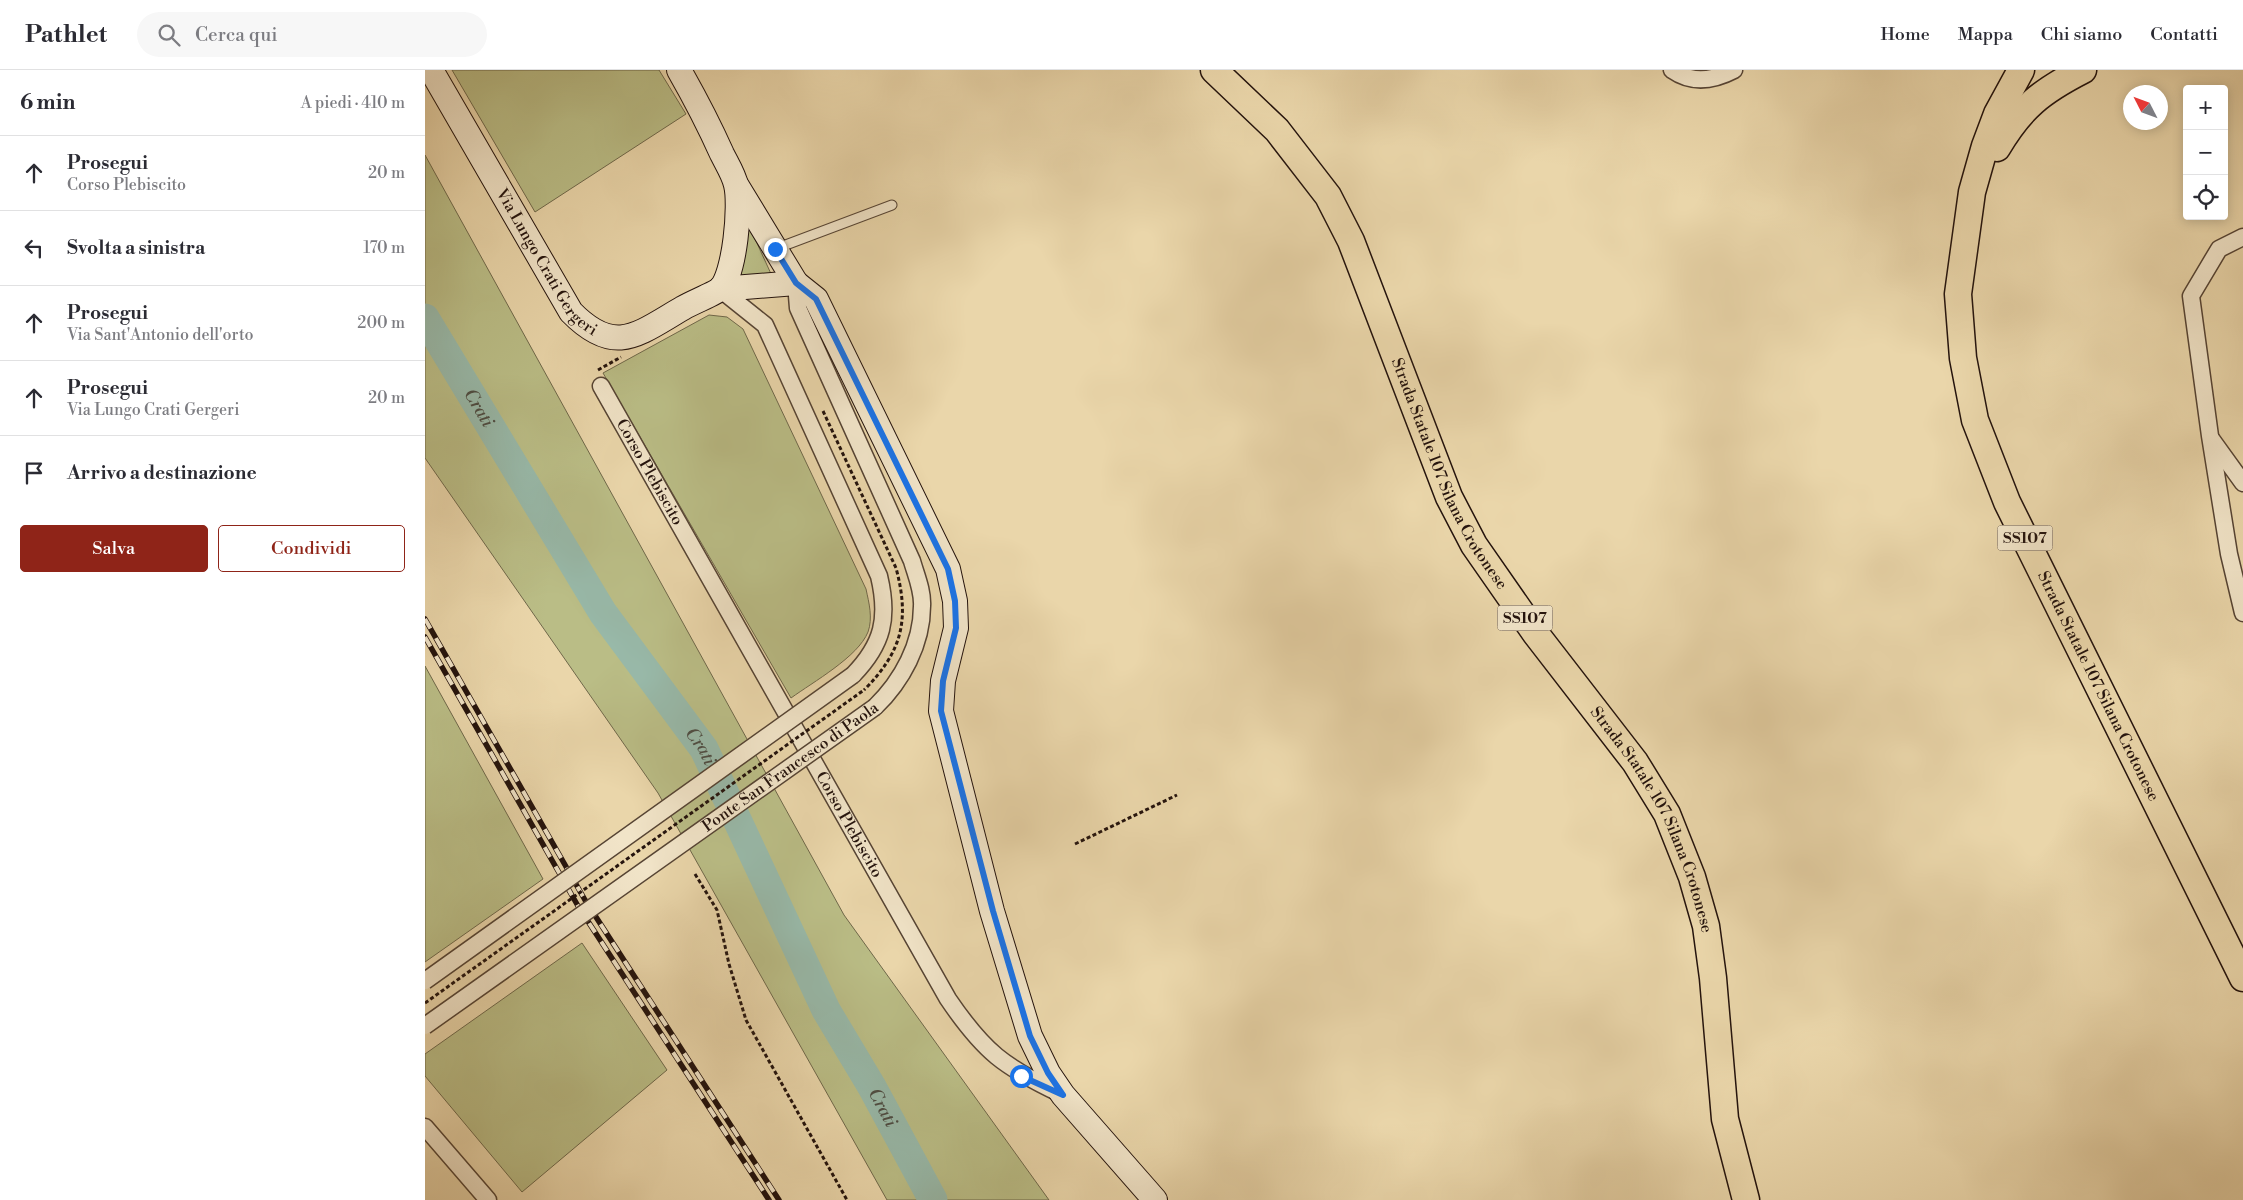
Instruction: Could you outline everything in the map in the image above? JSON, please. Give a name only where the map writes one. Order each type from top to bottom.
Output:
[{"type":"main road","name":"Strada Statale 107 Silana Crotonese","points":[[1214,70],[1277,130],[1328,196],[1351,241],[1449,497],[1474,545],[1535,634],[1635,762],[1667,814],[1692,877],[1706,926],[1713,978],[1725,1119],[1746,1200]]},
{"type":"main road","name":"Strada Statale 107 Silana Crotonese","points":[[2021,70],[1997,114],[1972,192],[1958,294],[1963,358],[1975,420],[2007,502],[2243,978]]},
{"type":"main road","points":[[1972,192],[2017,116],[2045,93],[2083,70]]},
{"type":"street","name":"Via Lungo Crati Gergeri","points":[[431,70],[571,312],[585,326],[602,336],[617,339],[639,333],[700,298],[721,289],[796,283]]},
{"type":"street","points":[[679,70],[701,107],[737,186],[796,283],[816,299],[948,569],[955,601],[956,628],[943,681],[941,711],[993,911],[1030,1036],[1048,1073],[1063,1095],[1155,1200]]},
{"type":"street","points":[[1672,70],[1693,81],[1719,78],[1735,70]]},
{"type":"street","points":[[425,981],[853,675],[869,658],[879,639],[884,619],[884,596],[879,576],[765,325],[721,289],[731,268],[735,247],[737,186]]},
{"type":"street","points":[[2243,237],[2219,249],[2191,296],[2209,436],[2236,552],[2243,613]]},
{"type":"street","name":"Ponte San Francesco di Paola","points":[[425,1026],[875,707],[894,686],[912,652],[922,606],[912,561],[798,308],[796,283]]},
{"type":"street","name":"Corso Plebiscito","points":[[601,386],[948,999],[970,1031],[997,1059],[1021,1076],[1063,1095]]},
{"type":"street","points":[[2209,436],[2243,483]]},
{"type":"street","points":[[425,1127],[488,1200]]},
{"type":"lane","points":[[775,249],[892,205]]},
{"type":"path","name":"Ponte San Francesco di Paola","points":[[425,1003],[864,690]]},
{"type":"path","points":[[1075,844],[1177,795]]},
{"type":"path","points":[[695,874],[717,910],[729,964],[746,1020],[847,1200]]},
{"type":"green space","points":[[452,70],[659,70],[686,114],[535,212]]},
{"type":"green space","points":[[425,155],[844,915],[1049,1200],[887,1200],[658,793],[425,458]]},
{"type":"green space","points":[[745,217],[772,276],[730,281]]},
{"type":"green space","points":[[709,315],[727,317],[743,329],[866,589],[870,621],[868,632],[863,641],[845,660],[791,698],[603,373]]},
{"type":"green space","points":[[425,666],[543,879],[425,962]]},
{"type":"green space","points":[[582,943],[667,1070],[522,1192],[425,1076],[425,1054]]},
{"type":"waterway","name":"Crati","points":[[425,318],[603,613],[704,749],[826,1010],[872,1087],[933,1200]]},
{"type":"railway","points":[[425,619],[585,900],[779,1200]]},
{"type":"railway","points":[[425,637],[578,906],[769,1200]]},
{"type":"route","points":[[775,249],[796,283],[816,299],[948,569],[955,601],[956,628],[943,681],[941,711],[993,911],[1030,1036],[1048,1073],[1063,1095],[1021,1076]]}]
